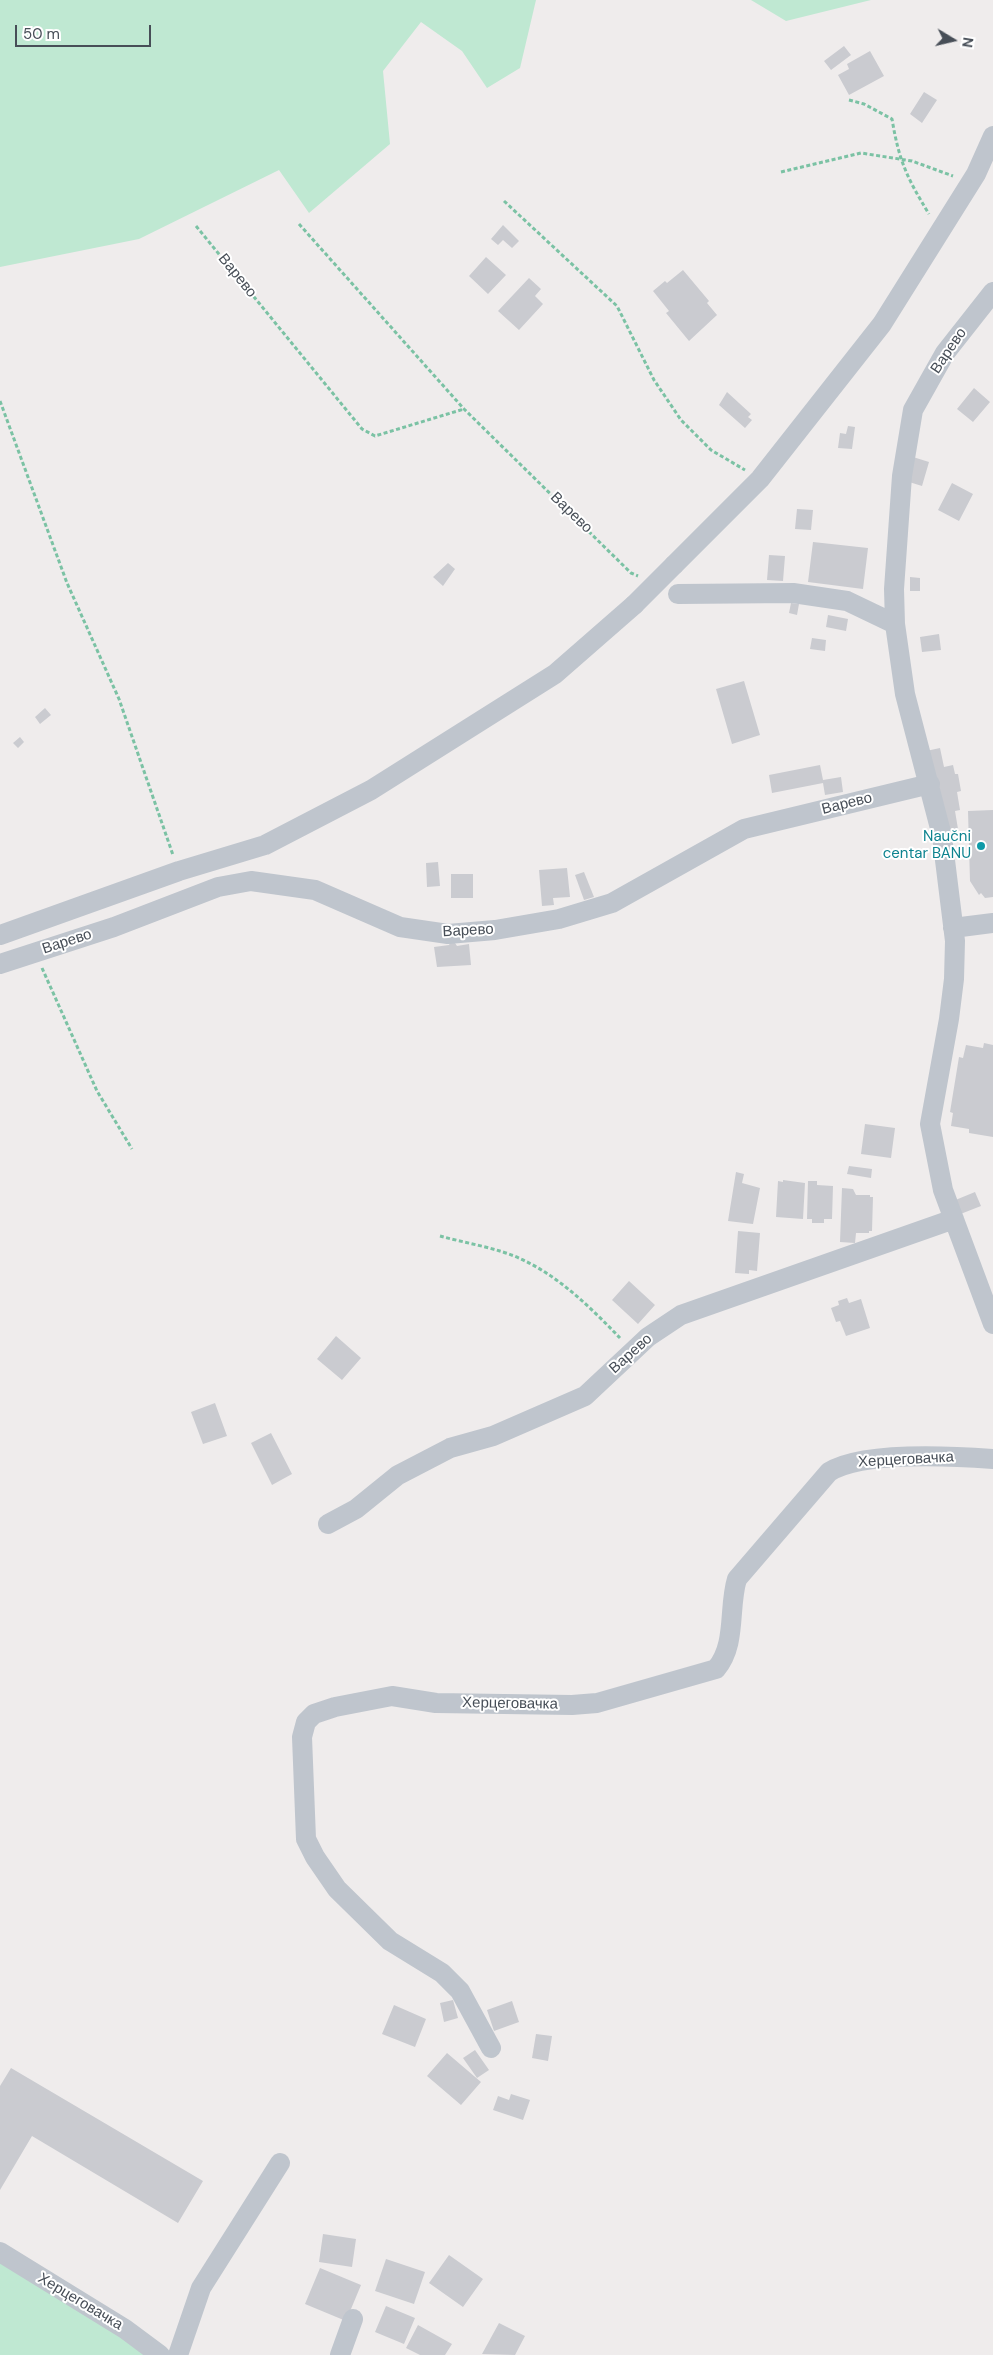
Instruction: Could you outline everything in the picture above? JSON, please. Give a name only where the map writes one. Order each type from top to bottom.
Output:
[{"type":"street","points":[[0,935],[179,871],[265,845],[371,790],[555,674],[634,605],[760,479],[882,324],[968,186],[993,136]]},
{"type":"street","name":"Варево","points":[[993,292],[945,353],[913,410],[902,476],[894,589],[895,624],[905,694],[942,836],[953,928],[954,979],[930,1124],[943,1190],[993,1324]]},
{"type":"street","points":[[678,594],[794,593],[847,601],[895,624]]},
{"type":"street","name":"Варево","points":[[0,964],[114,927],[218,887],[251,881],[315,890],[400,927],[448,934],[495,930],[559,919],[612,903],[744,829],[930,784]]},
{"type":"street","points":[[215,860],[218,887]]},
{"type":"street","points":[[953,928],[993,923]]},
{"type":"street","name":"Варево","points":[[328,1524],[356,1509],[398,1475],[442,1453],[493,1436],[585,1396],[648,1337],[681,1315],[954,1220]]},
{"type":"street","name":"Херцеговачка","points":[[491,2048],[460,1991],[442,1973],[390,1941],[337,1889],[315,1857],[306,1839],[302,1736],[306,1722],[314,1714],[335,1707],[392,1696],[436,1703],[572,1705],[597,1703],[716,1669],[724,1659],[729,1644],[733,1592],[737,1579],[829,1472],[841,1464],[902,1457],[949,1456],[993,1459]]},
{"type":"street","points":[[178,2355],[201,2288],[280,2163]]},
{"type":"street","name":"Херцеговачка","points":[[0,2252],[124,2329],[160,2355]]},
{"type":"street","points":[[340,2355],[353,2319]]},
{"type":"path","points":[[849,100],[864,104],[892,119],[900,158],[909,180],[940,231]]},
{"type":"path","points":[[781,172],[861,153],[900,158],[951,174],[968,186]]},
{"type":"path","points":[[504,202],[617,306],[637,342],[654,380],[681,420],[710,450],[760,479]]},
{"type":"path","name":"Варево","points":[[298,224],[464,409],[631,572],[647,580]]},
{"type":"path","name":"Варево","points":[[196,226],[362,428],[375,436],[464,409]]},
{"type":"path","points":[[0,401],[67,583],[119,699],[179,871]]},
{"type":"path","points":[[36,952],[97,1091],[132,1149]]},
{"type":"path","points":[[440,1236],[520,1259],[557,1280],[588,1306],[632,1352]]},
{"type":"green space","points":[[0,0],[536,0],[520,68],[487,88],[462,51],[421,22],[383,71],[390,144],[309,213],[279,170],[139,239],[0,267]]},
{"type":"green space","points":[[751,0],[871,0],[786,21]]},
{"type":"green space","points":[[0,2250],[160,2355],[0,2355]]},
{"type":"building","points":[[844,46],[851,55],[831,70],[824,61]]},
{"type":"building","points":[[870,51],[884,76],[849,95],[838,75],[849,69],[847,64]]},
{"type":"building","points":[[924,92],[937,100],[922,123],[910,114]]},
{"type":"building","points":[[503,225],[519,241],[512,248],[503,240],[498,245],[491,239]]},
{"type":"building","points":[[486,257],[506,275],[488,294],[469,276]]},
{"type":"building","points":[[683,270],[709,301],[707,303],[717,315],[689,341],[666,313],[669,311],[653,291]]},
{"type":"building","points":[[529,278],[541,289],[535,296],[543,304],[519,330],[498,311]]},
{"type":"building","points":[[974,388],[990,402],[973,422],[957,409]]},
{"type":"building","points":[[727,392],[751,414],[748,417],[752,420],[745,428],[719,405]]},
{"type":"building","points":[[848,426],[855,427],[852,449],[838,448],[840,433],[846,434]]},
{"type":"building","points":[[913,457],[929,462],[922,486],[906,481]]},
{"type":"building","points":[[952,483],[973,494],[959,521],[938,510]]},
{"type":"building","points":[[797,509],[813,510],[811,530],[795,529]]},
{"type":"building","points":[[813,542],[868,548],[863,589],[808,582]]},
{"type":"building","points":[[769,555],[785,556],[783,581],[767,580]]},
{"type":"building","points":[[448,563],[455,569],[443,586],[433,577]]},
{"type":"building","points":[[910,577],[920,578],[920,591],[910,591]]},
{"type":"building","points":[[791,603],[799,604],[797,615],[789,613]]},
{"type":"building","points":[[828,615],[848,619],[846,631],[826,627]]},
{"type":"building","points":[[939,634],[941,650],[922,652],[920,637]]},
{"type":"building","points":[[812,638],[826,640],[825,651],[810,649]]},
{"type":"building","points":[[744,681],[760,735],[732,744],[716,689]]},
{"type":"building","points":[[45,708],[51,715],[40,724],[35,717]]},
{"type":"building","points":[[20,737],[24,742],[18,748],[13,743]]},
{"type":"building","points":[[940,748],[944,767],[953,765],[955,774],[958,774],[961,791],[957,792],[960,810],[955,811],[959,835],[950,837],[926,751]]},
{"type":"building","points":[[820,765],[823,780],[841,777],[843,792],[825,795],[823,783],[772,793],[769,775]]},
{"type":"building","name":"Naučni centar BANU","points":[[993,810],[993,897],[985,898],[981,893],[979,895],[970,881],[968,811]]},
{"type":"building","points":[[438,862],[440,886],[427,887],[426,863]]},
{"type":"building","points":[[567,868],[570,897],[553,898],[554,905],[542,906],[539,870]]},
{"type":"building","points":[[584,872],[594,897],[584,900],[575,875]]},
{"type":"building","points":[[451,874],[473,874],[473,898],[451,898]]},
{"type":"building","points":[[450,943],[455,943],[457,946],[469,944],[471,965],[437,967],[434,947],[449,945]]},
{"type":"building","points":[[984,1043],[993,1045],[993,1137],[969,1133],[969,1129],[951,1126],[953,1113],[950,1112],[959,1057],[963,1058],[966,1045],[983,1048]]},
{"type":"building","points":[[865,1124],[895,1128],[891,1158],[861,1154]]},
{"type":"building","points":[[849,1166],[872,1169],[871,1178],[847,1174]]},
{"type":"building","points":[[736,1172],[744,1174],[742,1183],[760,1188],[753,1224],[728,1221]]},
{"type":"building","points":[[783,1180],[805,1183],[803,1219],[776,1217],[778,1181],[783,1182]]},
{"type":"building","points":[[808,1181],[817,1181],[817,1185],[833,1186],[832,1219],[824,1219],[824,1223],[812,1223],[812,1219],[807,1219]]},
{"type":"building","points":[[842,1188],[853,1189],[856,1195],[870,1195],[870,1197],[873,1197],[872,1231],[869,1231],[869,1233],[856,1233],[855,1243],[840,1242]]},
{"type":"building","points":[[975,1192],[981,1206],[958,1215],[953,1201]]},
{"type":"building","points":[[738,1231],[760,1233],[757,1271],[749,1270],[749,1274],[735,1273]]},
{"type":"building","points":[[629,1281],[655,1305],[638,1324],[612,1300]]},
{"type":"building","points":[[847,1298],[849,1303],[861,1299],[870,1328],[846,1336],[840,1321],[836,1322],[831,1308],[839,1305],[838,1301]]},
{"type":"building","points":[[336,1336],[361,1358],[342,1380],[317,1359]]},
{"type":"building","points":[[215,1403],[227,1436],[203,1444],[191,1412]]},
{"type":"building","points":[[271,1433],[292,1474],[272,1485],[251,1443]]},
{"type":"building","points":[[453,2000],[458,2018],[444,2022],[440,2003]]},
{"type":"building","points":[[512,2001],[519,2022],[494,2031],[487,2010]]},
{"type":"building","points":[[394,2005],[426,2019],[415,2047],[382,2034]]},
{"type":"building","points":[[536,2034],[552,2036],[548,2061],[532,2058]]},
{"type":"building","points":[[475,2050],[489,2070],[477,2078],[463,2058]]},
{"type":"building","points":[[447,2053],[481,2082],[461,2105],[427,2076]]},
{"type":"building","points":[[11,2068],[203,2181],[178,2223],[32,2136],[0,2190],[0,2086]]},
{"type":"building","points":[[511,2094],[530,2100],[523,2120],[493,2110],[498,2096],[509,2100]]},
{"type":"building","points":[[323,2234],[356,2239],[352,2267],[319,2262]]},
{"type":"building","points":[[449,2255],[483,2279],[463,2307],[429,2283]]},
{"type":"building","points":[[386,2259],[425,2272],[414,2304],[375,2291]]},
{"type":"building","points":[[320,2268],[361,2285],[346,2321],[305,2304]]},
{"type":"building","points":[[386,2306],[415,2318],[404,2344],[375,2332]]},
{"type":"building","points":[[499,2323],[525,2336],[515,2355],[482,2354]]},
{"type":"building","points":[[418,2325],[452,2344],[445,2355],[420,2355],[406,2348]]},
{"type":"place","name":"Naučni centar BANU","points":[[981,846]]}]
